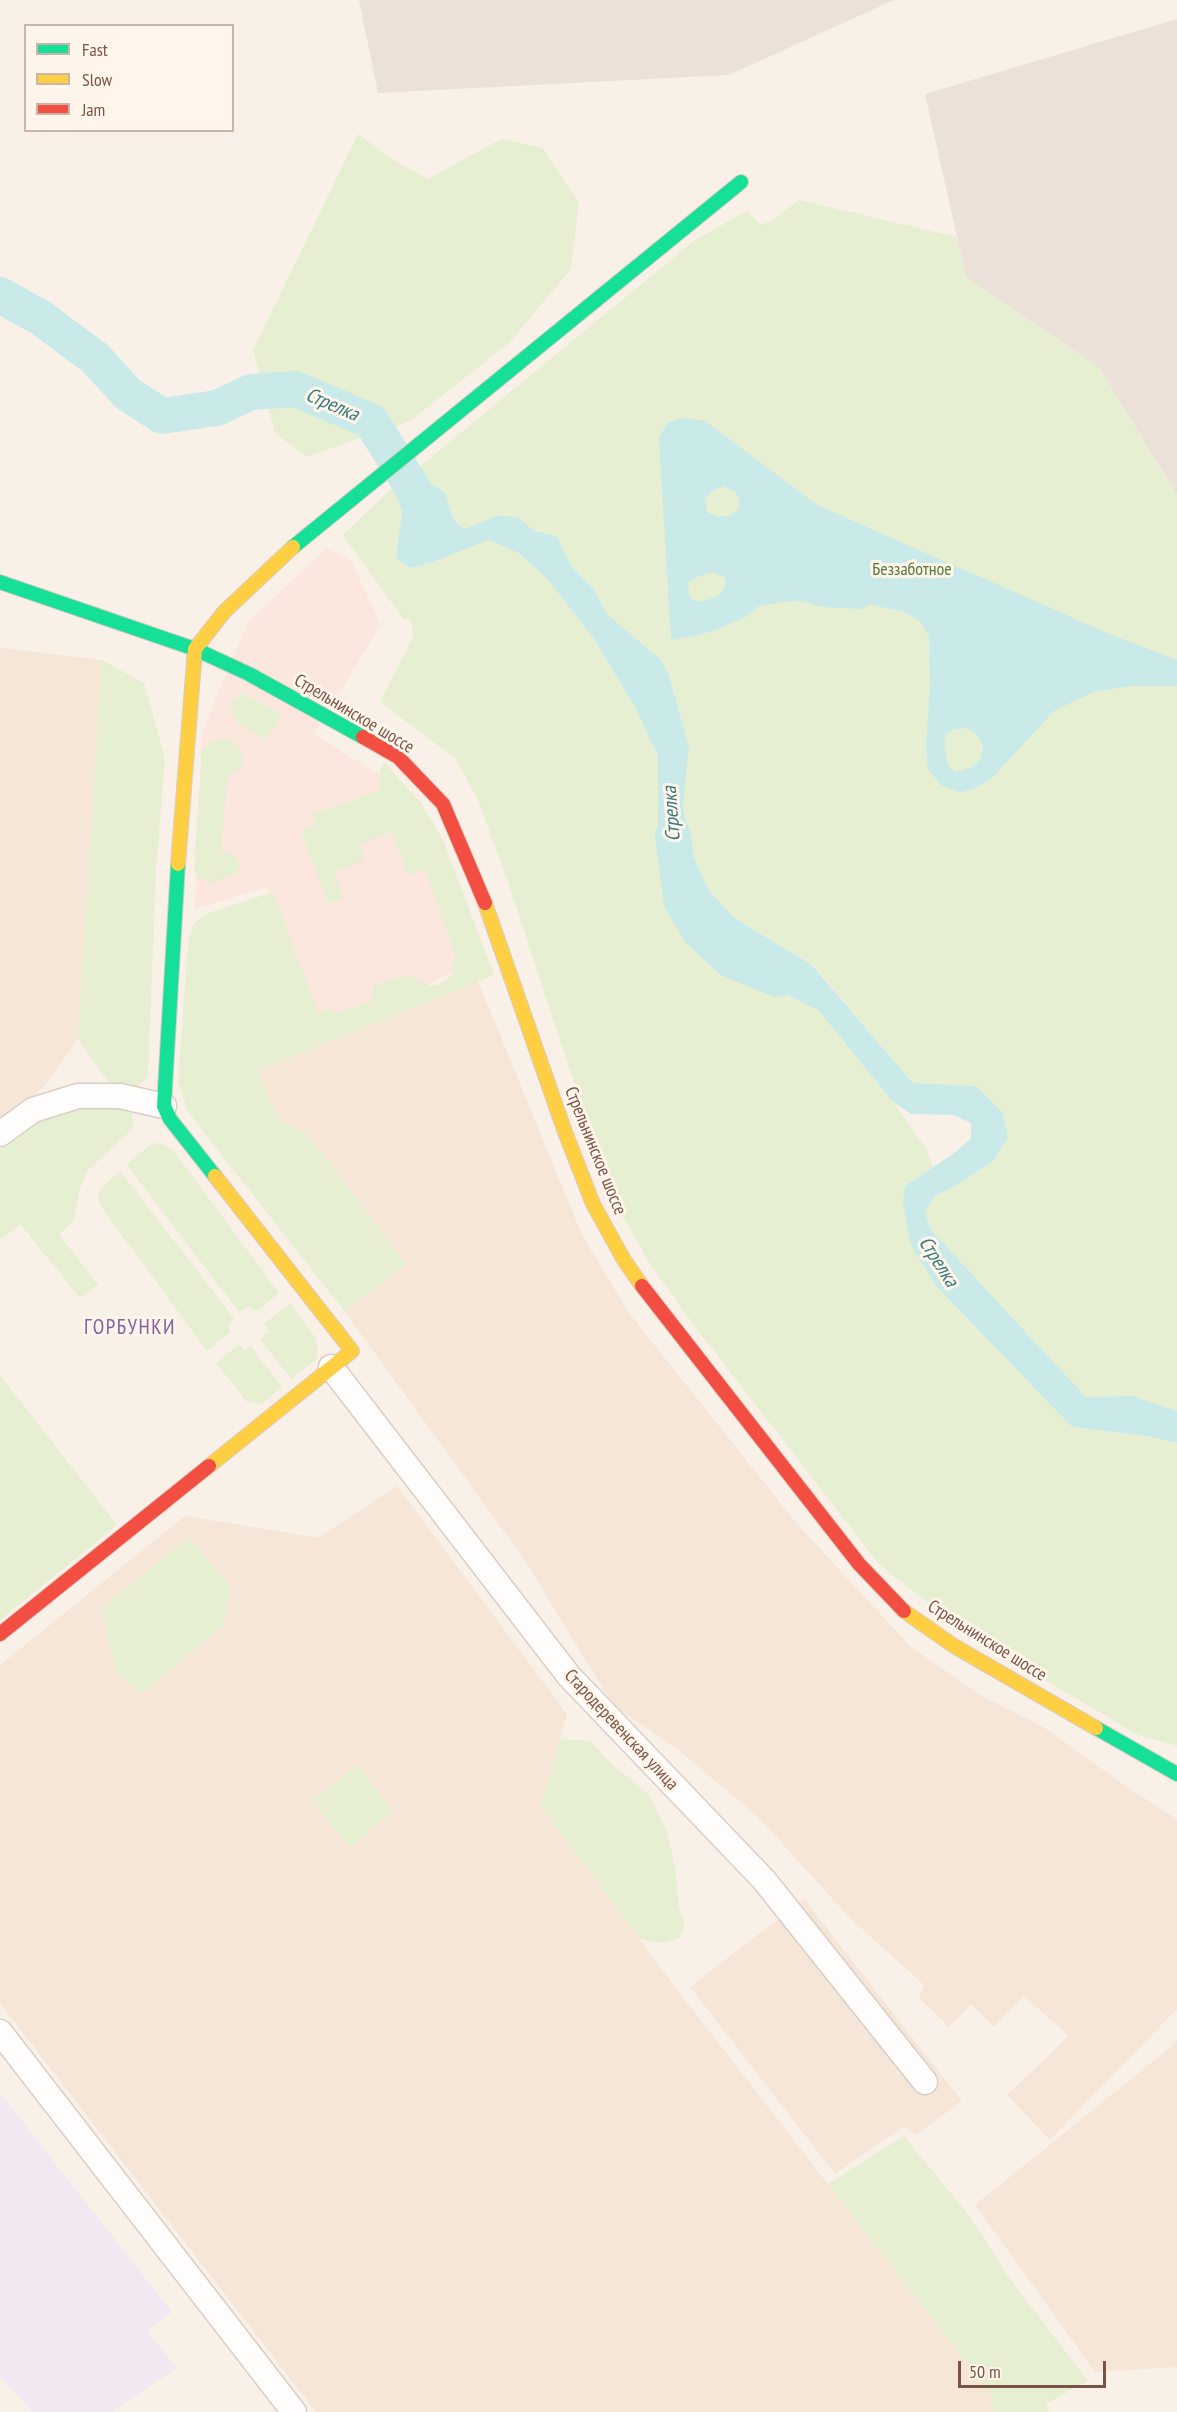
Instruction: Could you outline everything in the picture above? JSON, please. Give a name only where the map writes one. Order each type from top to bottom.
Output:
[{"type":"street","points":[[0,1634],[352,1351],[170,1119],[164,1106],[174,907],[195,649],[224,612],[270,567],[741,182]]},
{"type":"street","name":"Стрельнинское шоссе","points":[[0,582],[195,649],[318,710],[398,758],[422,780],[443,804],[477,880],[589,1194],[624,1260],[663,1315],[859,1564],[906,1612],[954,1646],[1177,1774]]},
{"type":"street","points":[[0,1134],[33,1110],[78,1095],[120,1096],[164,1106]]},
{"type":"street","name":"Стародеревенская улица","points":[[331,1367],[569,1676],[764,1880],[925,2082]]},
{"type":"street","points":[[0,2032],[294,2412]]},
{"type":"shaded area","points":[[359,0],[894,0],[729,75],[378,93]]},
{"type":"shaded area","points":[[1177,19],[1177,495],[1099,368],[966,277],[925,94]]},
{"type":"shaded area","points":[[326,548],[351,560],[381,625],[314,734],[403,789],[472,962],[320,1039],[267,887],[195,909],[202,732],[248,622]]},
{"type":"shaded area","points":[[0,648],[102,660],[78,1039],[45,1085],[18,1112],[0,1125]]},
{"type":"shaded area","points":[[478,981],[582,1235],[629,1313],[798,1525],[910,1646],[980,1695],[1042,1726],[1130,1789],[1177,1819],[1177,2009],[1050,2140],[1007,2095],[1069,2036],[1024,1996],[994,2027],[971,2004],[949,2027],[919,1998],[924,1985],[850,1918],[758,1817],[676,1748],[613,1705],[524,1559],[345,1312],[406,1265],[309,1136],[278,1119],[256,1071]]},
{"type":"shaded area","points":[[397,1486],[567,1714],[542,1808],[675,1987],[991,2394],[994,2412],[316,2412],[0,2003],[0,1665],[185,1516],[318,1538]]},
{"type":"shaded area","points":[[804,1899],[962,2101],[916,2135],[904,2126],[835,2174],[690,1987]]},
{"type":"shaded area","points":[[1177,2039],[1177,2367],[1095,2372],[975,2205],[1171,2047]]},
{"type":"shaded area","points":[[0,2093],[172,2312],[147,2331],[177,2368],[112,2412],[33,2412],[0,2377]]},
{"type":"green space","points":[[358,134],[393,160],[428,179],[501,139],[543,148],[579,203],[571,269],[509,343],[410,421],[306,457],[275,433],[253,350]]},
{"type":"green space","name":"Беззаботное","points":[[799,200],[957,237],[966,277],[1099,368],[1177,495],[1177,1411],[1133,1396],[1086,1397],[931,1230],[925,1212],[935,1196],[993,1161],[1008,1139],[1003,1113],[976,1086],[913,1083],[812,964],[736,919],[709,891],[692,853],[683,805],[689,747],[669,675],[661,660],[607,614],[593,588],[571,566],[557,536],[534,531],[519,518],[499,515],[464,529],[453,519],[445,492],[428,481],[418,468],[695,240],[747,211],[761,225],[771,221]]},
{"type":"green space","points":[[393,487],[402,511],[396,558],[411,568],[489,540],[520,554],[549,581],[594,639],[637,711],[658,756],[658,828],[686,902],[715,948],[765,983],[819,1011],[892,1101],[926,1148],[933,1167],[905,1186],[936,1286],[1072,1427],[1145,1436],[1177,1443],[1177,1746],[1138,1735],[999,1653],[935,1609],[878,1563],[696,1328],[650,1264],[622,1215],[591,1134],[508,882],[478,800],[456,759],[380,702],[414,635],[409,617],[404,620],[343,535]]},
{"type":"green space","points":[[102,660],[144,683],[165,758],[156,871],[148,1077],[133,1090],[114,1090],[78,1039]]},
{"type":"green space","points":[[241,694],[282,714],[266,740],[239,724],[231,714],[231,702]]},
{"type":"green space","points":[[229,739],[235,743],[243,754],[243,764],[240,769],[228,774],[221,850],[233,854],[239,862],[239,872],[212,883],[200,879],[194,866],[202,750],[213,741]]},
{"type":"green space","points":[[384,762],[422,804],[443,840],[494,975],[257,1071],[278,1118],[309,1136],[406,1264],[345,1312],[198,1125],[188,1111],[178,1082],[188,944],[193,925],[209,913],[273,892],[318,1012],[330,1008],[338,1013],[372,1001],[374,985],[398,977],[412,977],[431,986],[438,985],[451,976],[455,954],[425,869],[408,875],[392,832],[360,844],[365,860],[334,872],[343,898],[328,904],[301,831],[316,826],[312,815],[380,790],[380,772]]},
{"type":"green space","points":[[68,1108],[123,1109],[132,1114],[133,1129],[88,1170],[80,1188],[73,1222],[59,1234],[98,1285],[80,1298],[20,1224],[0,1240],[0,1149],[28,1128]]},
{"type":"green space","points":[[160,1143],[173,1150],[279,1293],[256,1312],[250,1306],[239,1312],[127,1165],[151,1144]]},
{"type":"green space","points":[[120,1171],[234,1318],[228,1325],[230,1332],[207,1351],[104,1211],[98,1199],[99,1190]]},
{"type":"green space","points":[[290,1303],[315,1337],[318,1349],[317,1359],[291,1379],[260,1339],[269,1331],[264,1324]]},
{"type":"green space","points":[[239,1344],[245,1350],[250,1345],[282,1387],[261,1404],[247,1402],[216,1363]]},
{"type":"green space","points":[[0,1375],[117,1525],[0,1620]]},
{"type":"green space","points":[[189,1538],[227,1582],[230,1593],[223,1625],[142,1694],[116,1672],[102,1607]]},
{"type":"green space","points":[[560,1739],[590,1741],[615,1767],[649,1795],[668,1834],[675,1868],[679,1907],[685,1925],[680,1938],[664,1943],[640,1939],[541,1807]]},
{"type":"green space","points":[[357,1765],[394,1811],[350,1847],[312,1801]]},
{"type":"green space","points":[[904,2136],[971,2218],[1010,2279],[1088,2381],[1046,2404],[1049,2412],[994,2412],[991,2394],[828,2184]]},
{"type":"water","points":[[682,418],[705,421],[817,505],[1112,635],[1177,660],[1177,686],[1131,686],[1094,692],[1055,710],[991,779],[973,789],[960,792],[941,785],[928,769],[926,747],[930,686],[929,636],[920,621],[904,612],[869,604],[862,609],[822,607],[802,601],[781,602],[759,606],[747,616],[721,628],[696,636],[671,640],[659,438],[667,423]],"holes":[[[724,486],[735,492],[739,500],[739,509],[729,516],[718,517],[707,512],[705,499],[712,491]],[[713,572],[725,578],[726,586],[717,597],[698,602],[689,596],[688,583],[699,576]],[[967,728],[977,735],[983,745],[981,759],[972,767],[956,772],[948,766],[944,744],[946,734],[955,729]]]},
{"type":"water","points":[[418,468],[428,481],[445,492],[453,519],[464,529],[499,515],[519,518],[534,531],[557,536],[571,566],[593,588],[607,614],[661,660],[669,675],[689,747],[683,805],[692,853],[709,891],[736,919],[811,964],[913,1083],[976,1086],[1003,1113],[1008,1139],[993,1161],[935,1196],[925,1212],[931,1230],[1086,1397],[1133,1396],[1177,1411],[1177,1443],[1145,1436],[1072,1427],[936,1286],[910,1243],[903,1202],[905,1186],[957,1151],[971,1138],[971,1123],[953,1115],[911,1114],[892,1101],[819,1011],[765,983],[715,948],[686,902],[658,828],[658,756],[637,711],[594,639],[549,581],[520,554],[489,540],[411,568],[396,558],[402,511],[393,487]]},
{"type":"waterway","name":"Стрелка","points":[[0,295],[41,318],[95,358],[128,394],[162,416],[217,408],[251,392],[295,389],[371,421],[414,490]]},
{"type":"waterway","name":"Стрелка","points":[[673,836],[682,902],[699,930],[731,960],[778,979]]},
{"type":"traffic: fast","points":[[293,547],[741,182]]},
{"type":"traffic: fast","points":[[0,582],[195,649],[249,674],[363,737]]},
{"type":"traffic: fast","points":[[178,864],[164,1106],[170,1119],[215,1176]]},
{"type":"traffic: fast","points":[[1096,1728],[1177,1774]]},
{"type":"traffic: slow","points":[[178,864],[195,649],[224,612],[293,547]]},
{"type":"traffic: slow","points":[[485,903],[565,1132],[593,1204],[624,1260],[642,1286]]},
{"type":"traffic: slow","points":[[209,1466],[352,1351],[215,1176]]},
{"type":"traffic: slow","points":[[904,1611],[954,1646],[1096,1728]]},
{"type":"traffic: jam","points":[[363,737],[398,757],[443,804],[485,903]]},
{"type":"traffic: jam","points":[[642,1286],[859,1564],[904,1611]]},
{"type":"traffic: jam","points":[[0,1634],[209,1466]]},
{"type":"district","name":"ГОРБУНКИ","points":[[130,1328]]}]
